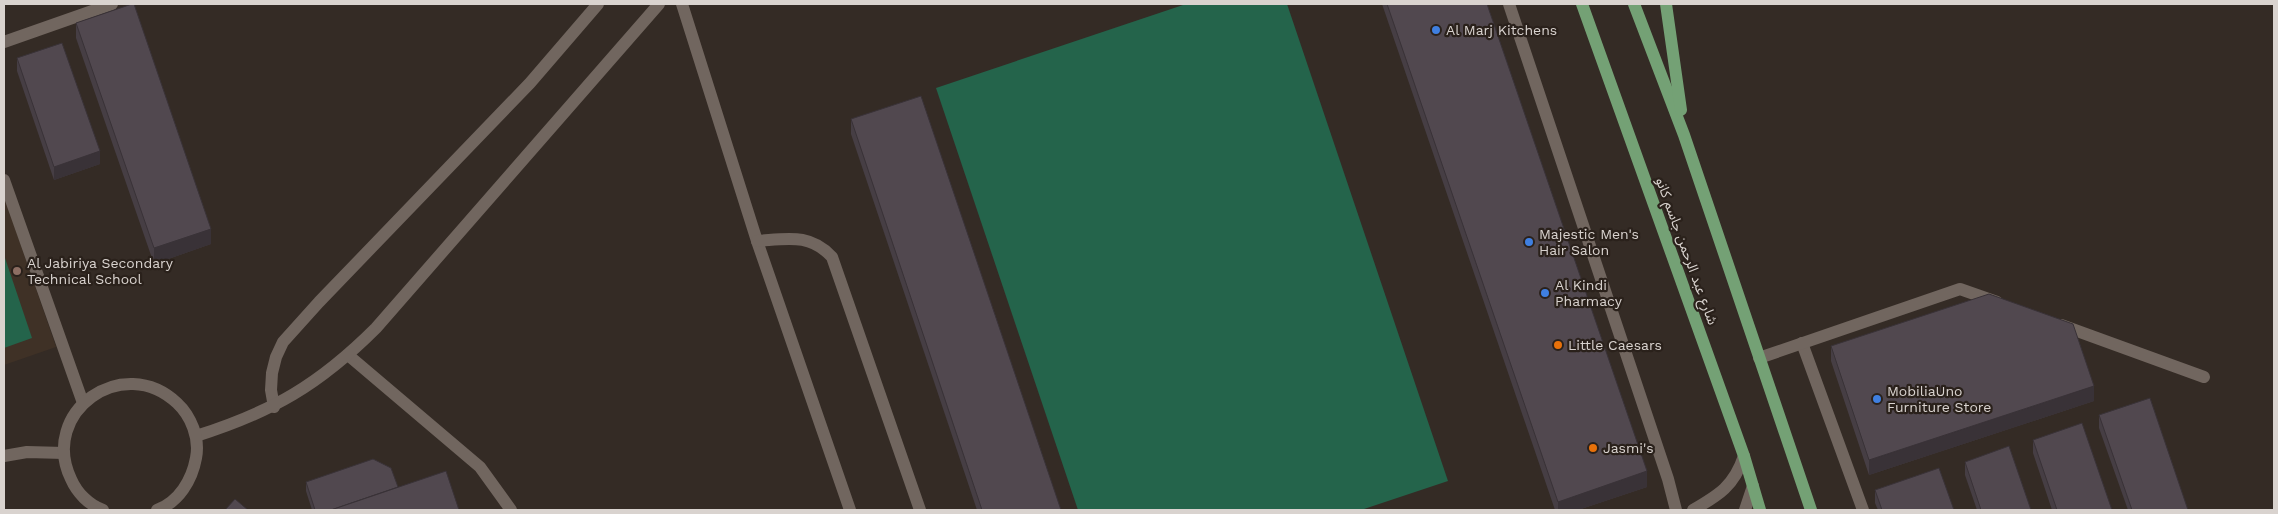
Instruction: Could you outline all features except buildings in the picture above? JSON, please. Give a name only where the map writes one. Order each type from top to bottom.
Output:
[{"type":"main road","name":"شارع عبد الرحمن جاسم كانو","points":[[1582,4],[1744,456],[1760,510]]},
{"type":"main road","points":[[1634,4],[1684,135],[1812,510]]},
{"type":"main road","points":[[1666,4],[1669,38],[1684,135]]},
{"type":"lane","points":[[4,42],[112,4]]},
{"type":"lane","points":[[274,407],[271,390],[272,373],[276,357],[283,342],[332,288],[530,83],[598,4]]},
{"type":"lane","points":[[196,436],[236,424],[274,407],[300,392],[348,355],[376,328],[659,4]]},
{"type":"lane","points":[[682,4],[758,241],[850,510]]},
{"type":"lane","points":[[1509,4],[1662,460],[1676,510]]},
{"type":"lane","points":[[4,180],[83,403]]},
{"type":"lane","points":[[758,241],[798,238],[812,241],[824,248],[832,257],[920,510]]},
{"type":"lane","points":[[1759,358],[1960,289],[2006,306]]},
{"type":"lane","points":[[2044,319],[2204,377]]},
{"type":"lane","points":[[1802,343],[1863,510]]},
{"type":"lane","points":[[348,355],[480,467],[511,510]]},
{"type":"lane","points":[[103,510],[84,498],[66,470],[64,453],[68,426],[83,403],[96,393],[110,387],[142,384],[157,389],[171,397],[191,421],[196,436],[197,453],[194,469],[187,485],[176,498],[157,510]]},
{"type":"lane","points":[[4,456],[27,452],[64,453]]},
{"type":"lane","points":[[1693,510],[1728,487],[1738,473],[1744,456]]},
{"type":"lane","points":[[1745,510],[1753,486]]},
{"type":"shaded area","name":"Al Jabiriya Secondary Technical School","points":[[4,196],[56,347],[4,365]]},
{"type":"green space","points":[[1186,4],[1287,4],[1448,481],[1361,510],[1078,510],[936,88]]},
{"type":"green space","points":[[4,255],[32,338],[4,348]]},
{"type":"place","name":"Al Marj Kitchens","points":[[1436,30]]},
{"type":"place","name":"Majestic Men's Hair Salon","points":[[1529,242]]},
{"type":"place","name":"Al Jabiriya Secondary Technical School","points":[[17,271]]},
{"type":"place","name":"Al Kindi Pharmacy","points":[[1545,293]]},
{"type":"place","name":"Little Caesars","points":[[1558,345]]},
{"type":"place","name":"MobiliaUno Furniture Store","points":[[1877,399]]},
{"type":"place","name":"Jasmi's","points":[[1593,448]]}]
